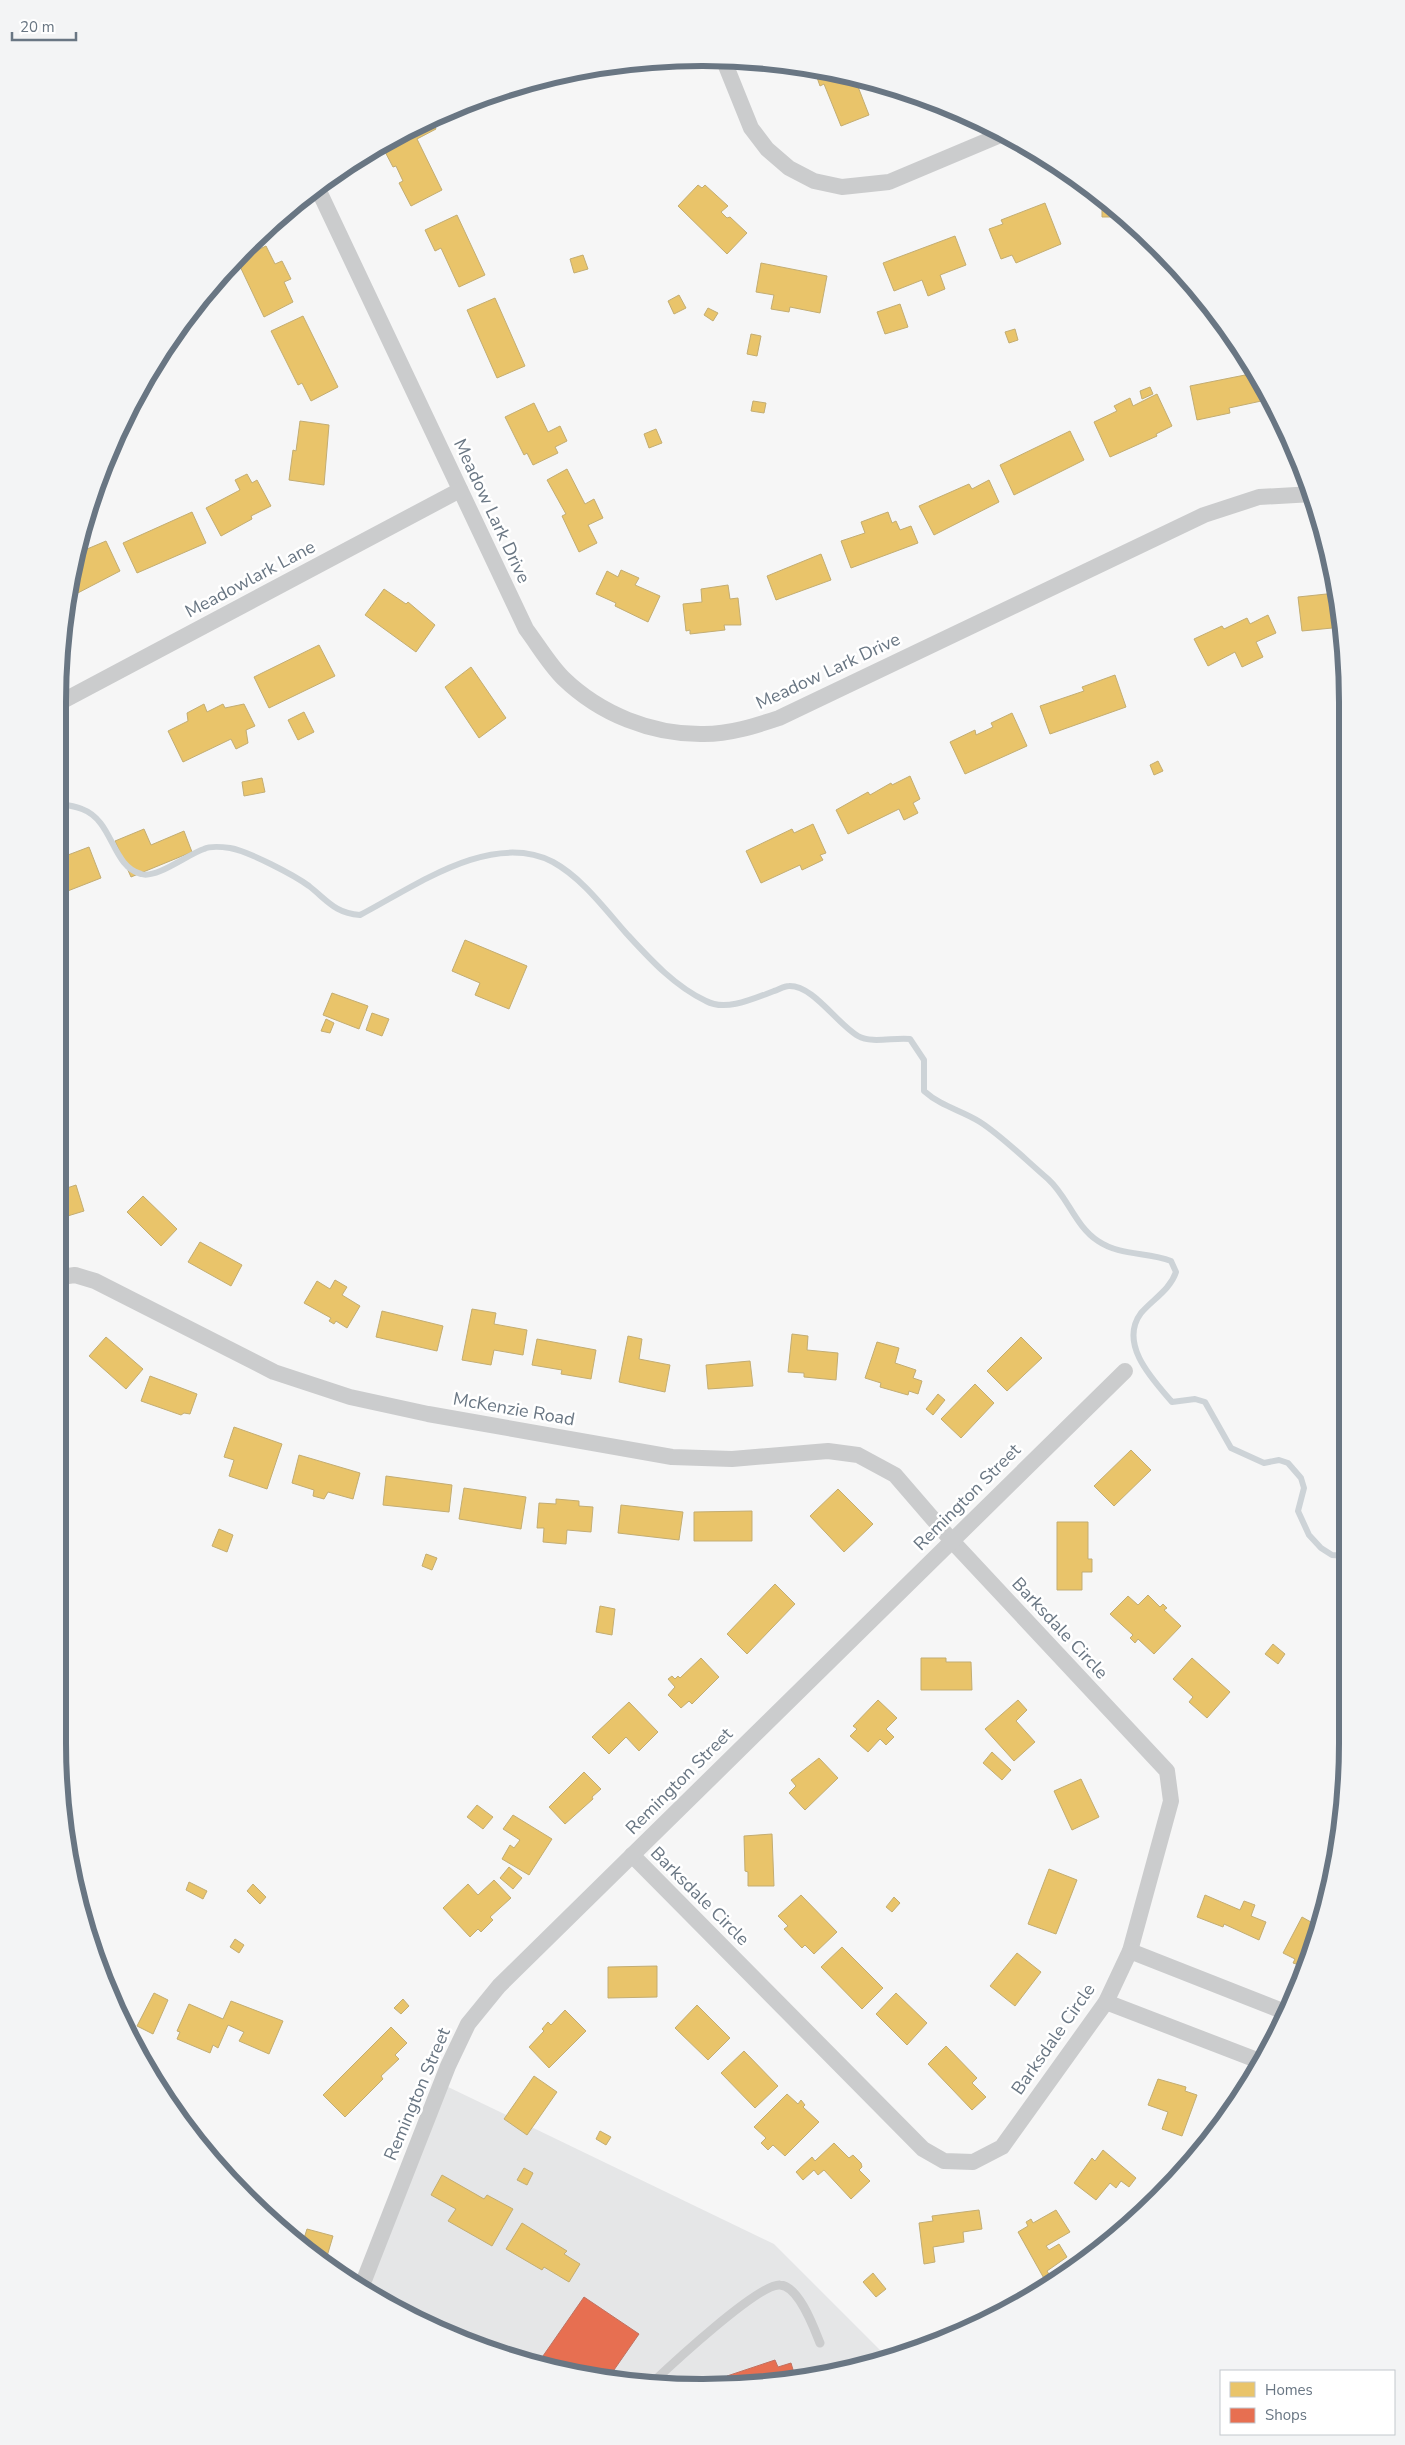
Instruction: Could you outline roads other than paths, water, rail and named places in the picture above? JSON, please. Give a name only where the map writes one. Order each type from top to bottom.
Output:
[{"type":"street","points":[[726,67],[751,128],[767,149],[788,168],[814,181],[842,187],[889,182],[995,137]]},
{"type":"street","name":"Meadow Lark Drive","points":[[320,195],[526,629],[562,677],[592,702],[629,721],[665,731],[705,734],[744,729],[779,718],[1204,515],[1259,497],[1304,495]]},
{"type":"street","name":"Meadowlark Lane","points":[[66,699],[460,490]]},
{"type":"street","name":"McKenzie Road","points":[[66,1276],[75,1275],[95,1281],[274,1372],[350,1398],[428,1414],[672,1457],[732,1459],[828,1451],[858,1455],[895,1475],[952,1541]]},
{"type":"street","name":"Remington Street","points":[[363,2281],[448,2066],[468,2024],[499,1986],[1125,1371]]},
{"type":"street","name":"Barksdale Circle","points":[[632,1855],[923,2149],[944,2161],[973,2162],[1002,2147],[1106,2002],[1130,1952],[1171,1801],[1167,1772],[952,1541]]},
{"type":"street","points":[[1130,1952],[1279,2010]]},
{"type":"street","points":[[1106,2002],[1255,2059]]},
{"type":"lane","points":[[659,2377],[718,2324],[746,2302],[774,2286],[786,2287],[796,2295],[808,2313],[820,2343]]},
{"type":"waterway","points":[[66,805],[79,808],[92,815],[107,833],[124,862],[131,869],[141,874],[148,875],[164,870],[207,848],[230,848],[259,858],[293,876],[338,909],[360,915],[428,877],[454,866],[479,857],[504,853],[529,854],[553,862],[574,876],[663,971],[683,988],[706,1001],[714,1004],[731,1005],[785,987],[798,987],[816,998],[858,1036],[870,1040],[910,1039],[924,1060],[924,1091],[945,1105],[980,1122],[1006,1142],[1055,1186],[1077,1220],[1090,1235],[1106,1246],[1124,1252],[1153,1256],[1171,1261],[1176,1272],[1170,1284],[1141,1313],[1135,1325],[1133,1337],[1141,1361],[1172,1402],[1195,1399],[1205,1402],[1231,1448],[1264,1463],[1279,1460],[1288,1463],[1301,1478],[1304,1488],[1298,1511],[1309,1535],[1321,1548],[1332,1555],[1339,1556]]}]
